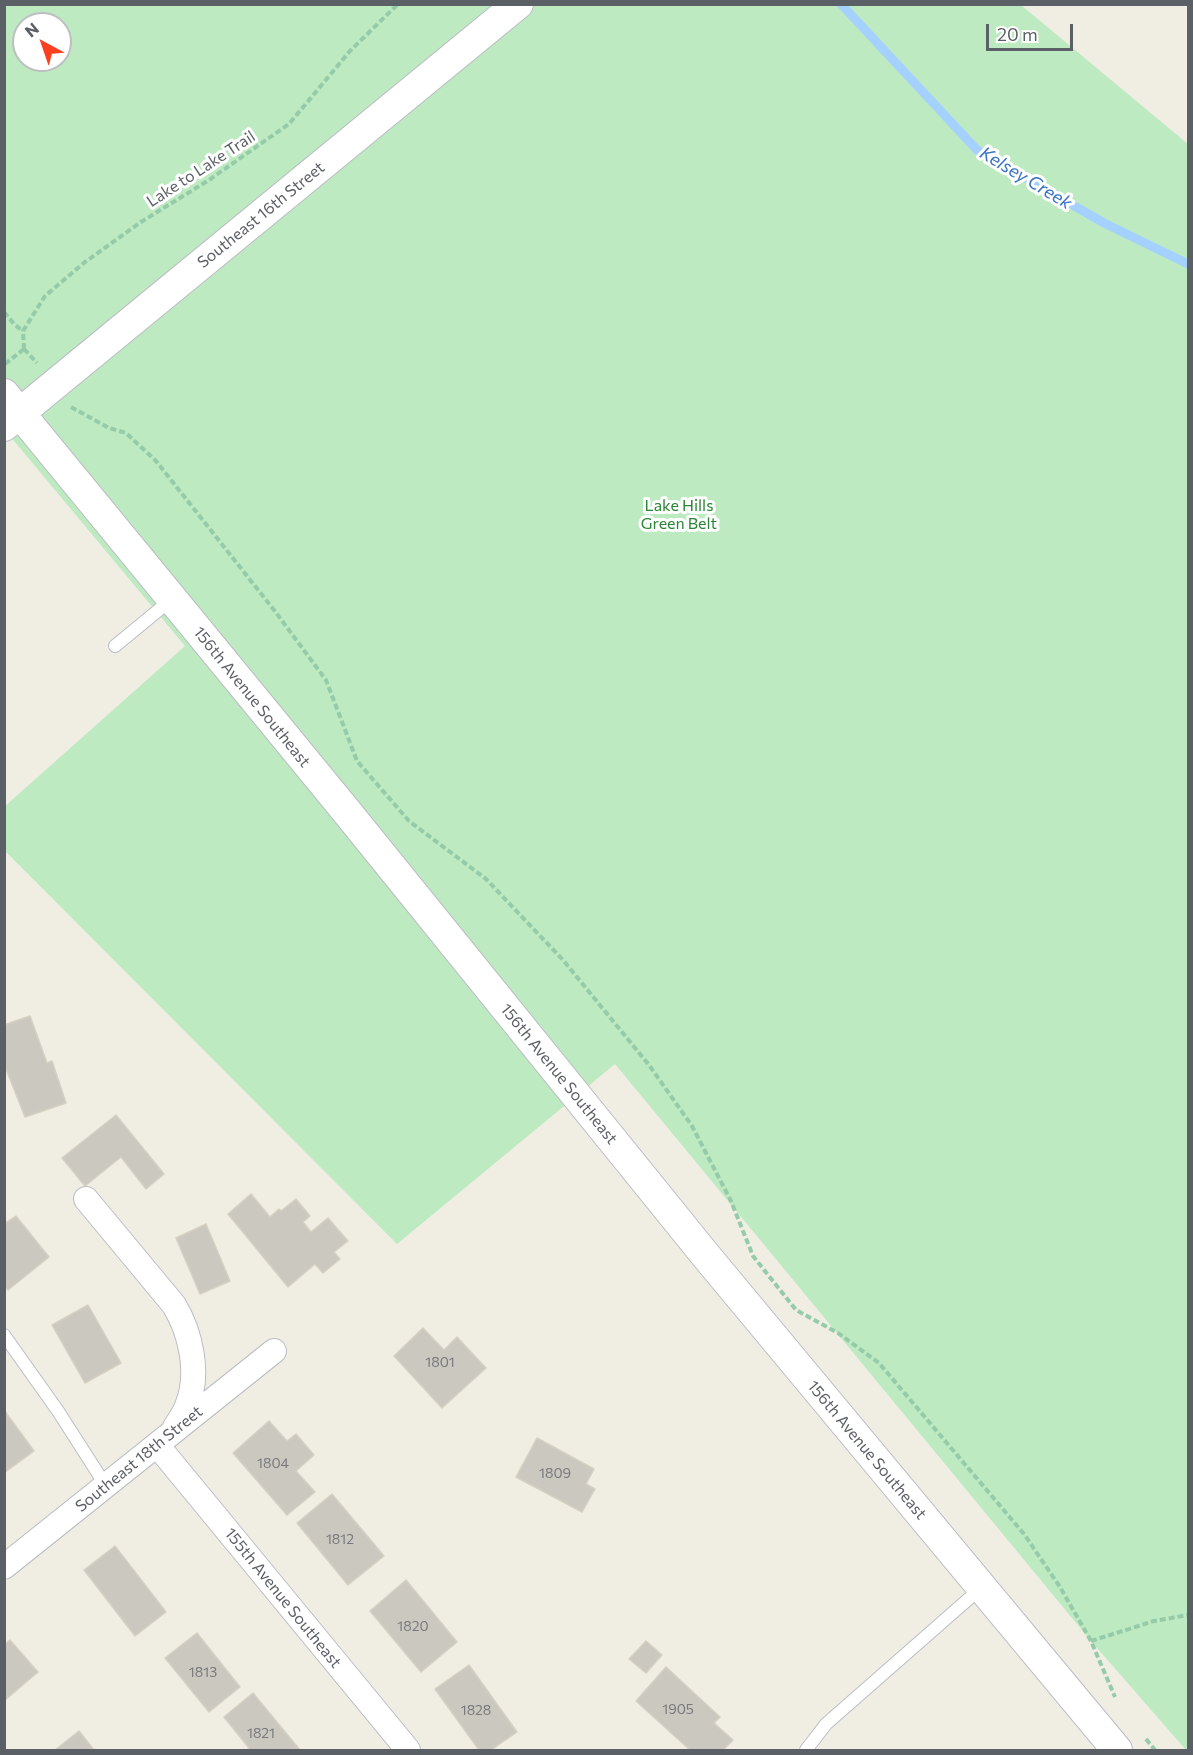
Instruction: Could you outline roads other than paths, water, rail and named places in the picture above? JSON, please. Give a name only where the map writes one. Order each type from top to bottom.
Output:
[{"type":"street","name":"Southeast 16th Street","points":[[10,411],[518,4]]},
{"type":"street","name":"156th Avenue Southeast","points":[[10,411],[172,599],[707,1257],[1117,1750]]},
{"type":"street","points":[[86,1199],[174,1305],[185,1323],[192,1359],[193,1380],[188,1405],[165,1439]]},
{"type":"street","name":"Southeast 18th Street","points":[[4,1567],[274,1351]]},
{"type":"street","name":"155th Avenue Southeast","points":[[165,1439],[408,1750]]},
{"type":"lane","points":[[115,646],[172,599]]},
{"type":"lane","points":[[4,1335],[58,1411],[106,1486]]},
{"type":"lane","points":[[806,1750],[826,1724],[981,1588]]},
{"type":"waterway","name":"Kelsey Creek","points":[[841,4],[977,150],[1104,223],[1188,264]]},
{"type":"park label","name":"Lake Hills Green Belt","points":[[679,515]]}]
